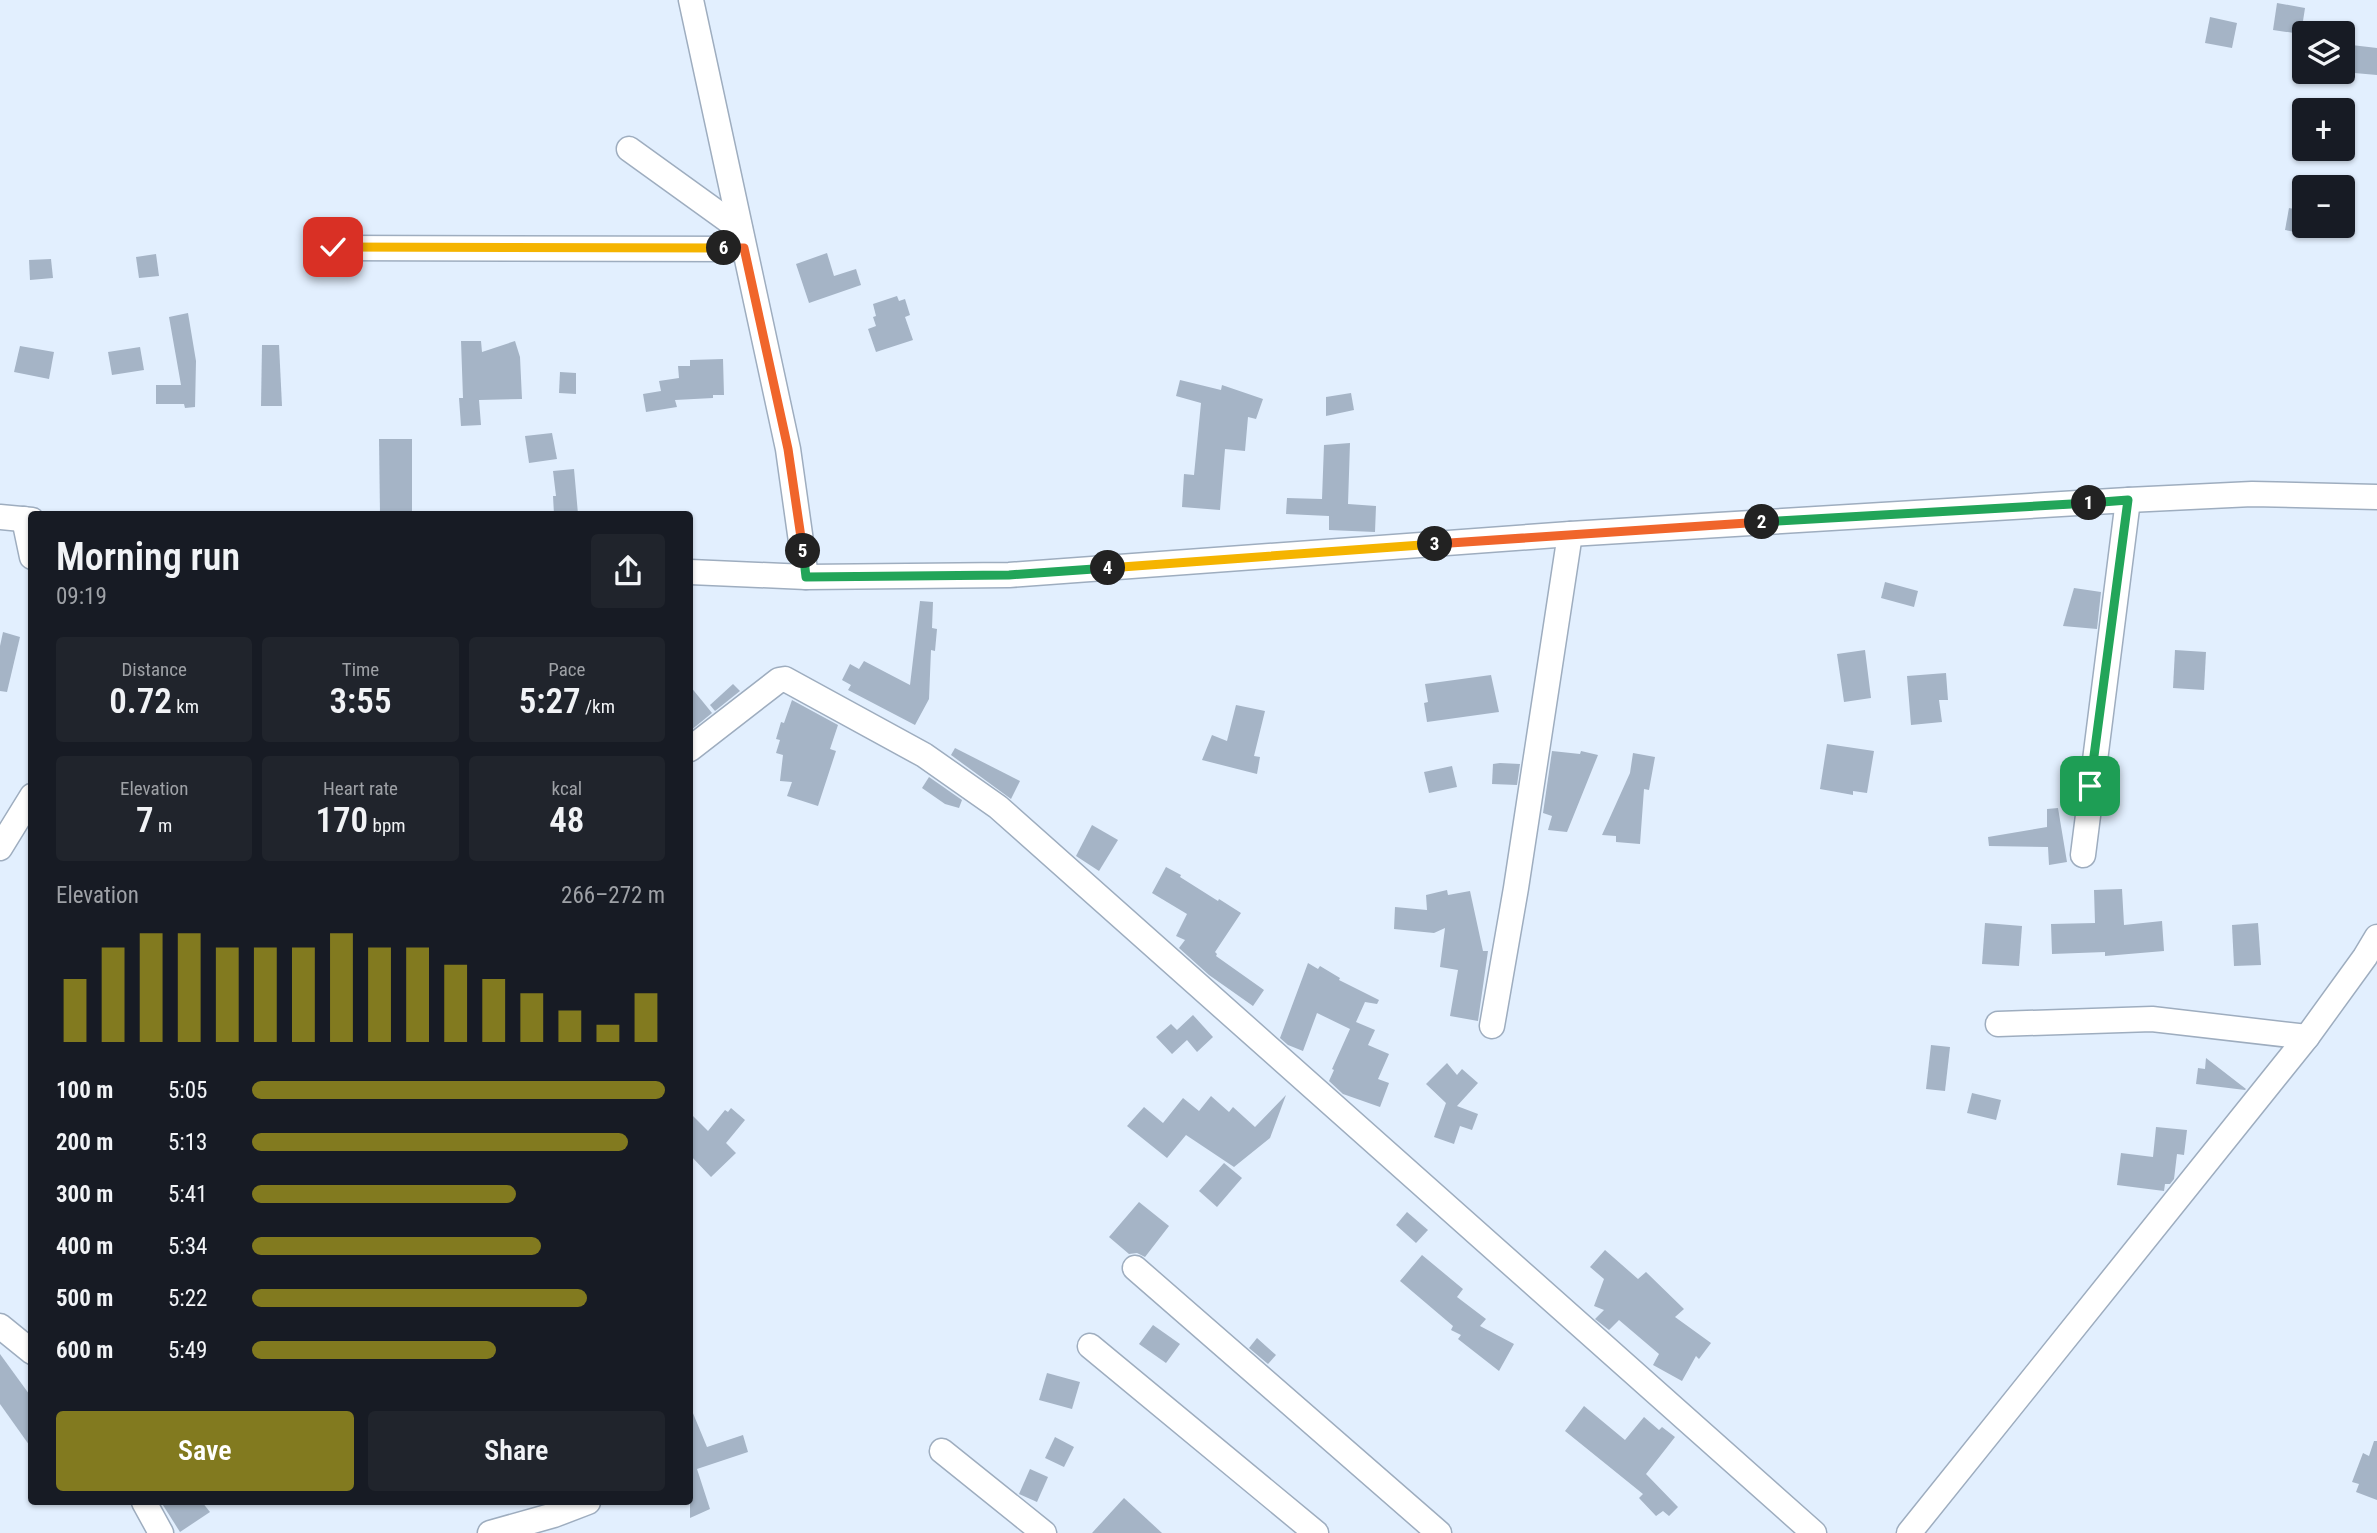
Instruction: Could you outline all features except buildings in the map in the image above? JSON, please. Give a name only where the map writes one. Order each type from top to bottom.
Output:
[{"type":"street","points":[[691,0],[788,449],[806,577]]},
{"type":"street","points":[[629,149],[742,239]]},
{"type":"street","points":[[333,247],[742,239]]},
{"type":"street","points":[[693,572],[806,577],[1009,575],[1570,534],[2128,500],[2252,494],[2377,497]]},
{"type":"street","points":[[2083,855],[2128,500]]},
{"type":"street","points":[[18,518],[28,546]]},
{"type":"street","points":[[1492,1026],[1570,534]]},
{"type":"street","points":[[693,747],[779,680],[785,679],[924,755],[998,807],[1814,1533]]},
{"type":"street","points":[[0,848],[28,802]]},
{"type":"street","points":[[1909,1533],[2307,1037],[2377,937]]},
{"type":"street","points":[[1998,1024],[2152,1019],[2307,1037]]},
{"type":"street","points":[[1135,1268],[1439,1533]]},
{"type":"street","points":[[0,1326],[28,1349]]},
{"type":"street","points":[[1090,1346],[1316,1533]]},
{"type":"street","points":[[943,1451],[1044,1533]]},
{"type":"street","points":[[146,1505],[161,1533]]},
{"type":"street","points":[[490,1533],[580,1505]]},
{"type":"route","points":[[333,247],[744,248],[788,449],[806,577],[1009,575],[1570,534],[2128,500],[2090,786]]}]
